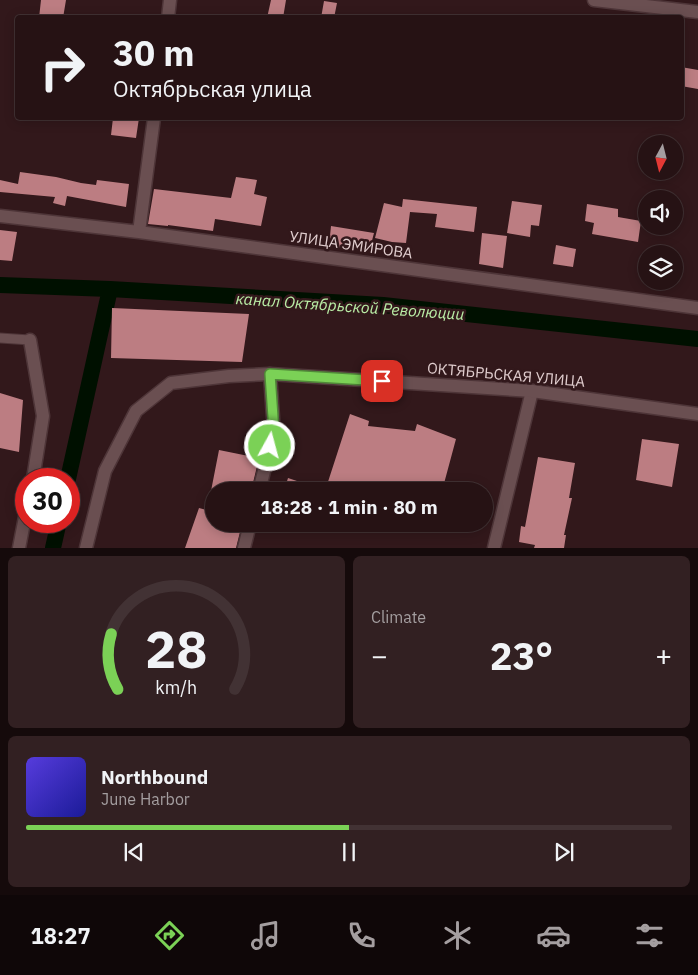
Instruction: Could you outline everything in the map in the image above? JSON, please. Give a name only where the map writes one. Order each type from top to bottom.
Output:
[{"type":"street","points":[[168,15],[170,0]]},
{"type":"street","points":[[594,0],[698,12]]},
{"type":"street","points":[[139,232],[154,120]]},
{"type":"street","name":"УЛИЦА ЭМИРОВА","points":[[0,216],[139,232],[698,308]]},
{"type":"street","points":[[30,340],[43,416],[35,468]]},
{"type":"street","points":[[261,482],[274,432],[270,374]]},
{"type":"street","name":"ОКТЯБРЬСКАЯ УЛИЦА","points":[[86,548],[105,471],[136,411],[171,383],[229,376],[270,374],[532,391],[698,414]]},
{"type":"street","points":[[494,548],[532,391]]},
{"type":"street","points":[[244,548],[248,532]]},
{"type":"street","points":[[20,548],[22,533]]},
{"type":"lane","points":[[0,338],[30,340]]},
{"type":"building","points":[[41,0],[66,0],[64,15],[39,15]]},
{"type":"building","points":[[271,0],[286,0],[284,15],[268,15]]},
{"type":"building","points":[[324,1],[337,3],[335,15],[322,15]]},
{"type":"building","points":[[684,68],[698,70],[698,89],[684,87]]},
{"type":"building","points":[[113,120],[139,120],[136,138],[111,135]]},
{"type":"building","points":[[20,172],[96,185],[97,180],[129,184],[126,207],[67,196],[65,206],[53,203],[55,197],[0,192],[0,180],[18,184]]},
{"type":"building","points":[[236,177],[257,180],[254,194],[267,197],[261,226],[215,219],[213,231],[148,224],[154,189],[231,198]]},
{"type":"building","points":[[403,199],[477,207],[474,232],[435,227],[437,214],[410,212],[406,243],[375,238],[384,203],[402,207]]},
{"type":"building","points":[[512,201],[542,205],[539,226],[531,225],[530,237],[507,233]]},
{"type":"building","points":[[587,204],[618,209],[618,217],[638,220],[638,242],[592,234],[594,223],[585,221]]},
{"type":"building","points":[[331,226],[374,233],[369,252],[329,246]]},
{"type":"building","points":[[0,230],[17,232],[12,261],[0,260]]},
{"type":"building","points":[[482,233],[507,236],[503,268],[479,264]]},
{"type":"building","points":[[556,245],[576,249],[573,267],[553,264]]},
{"type":"building","points":[[112,308],[249,314],[242,362],[111,358]]},
{"type":"building","points":[[0,393],[23,400],[19,452],[0,448]]},
{"type":"building","points":[[350,414],[369,421],[368,426],[415,431],[417,424],[456,439],[444,482],[328,482]]},
{"type":"building","points":[[642,439],[679,444],[672,487],[636,480]]},
{"type":"building","points":[[219,450],[259,458],[253,482],[213,482]]},
{"type":"building","points":[[538,457],[575,463],[569,498],[572,498],[564,535],[566,535],[564,548],[534,548],[535,545],[519,542],[521,526],[525,527]]},
{"type":"building","points":[[288,478],[300,482],[287,482]]},
{"type":"building","points":[[199,508],[205,510],[205,532],[240,532],[236,548],[185,548]]},
{"type":"waterway","name":"канал Октябрьской Революции","points":[[0,285],[110,289],[383,305],[698,339]]},
{"type":"waterway","points":[[70,468],[110,289]]},
{"type":"waterway","points":[[53,548],[56,533]]},
{"type":"route","points":[[270,446],[274,432],[270,374],[382,381]]}]
